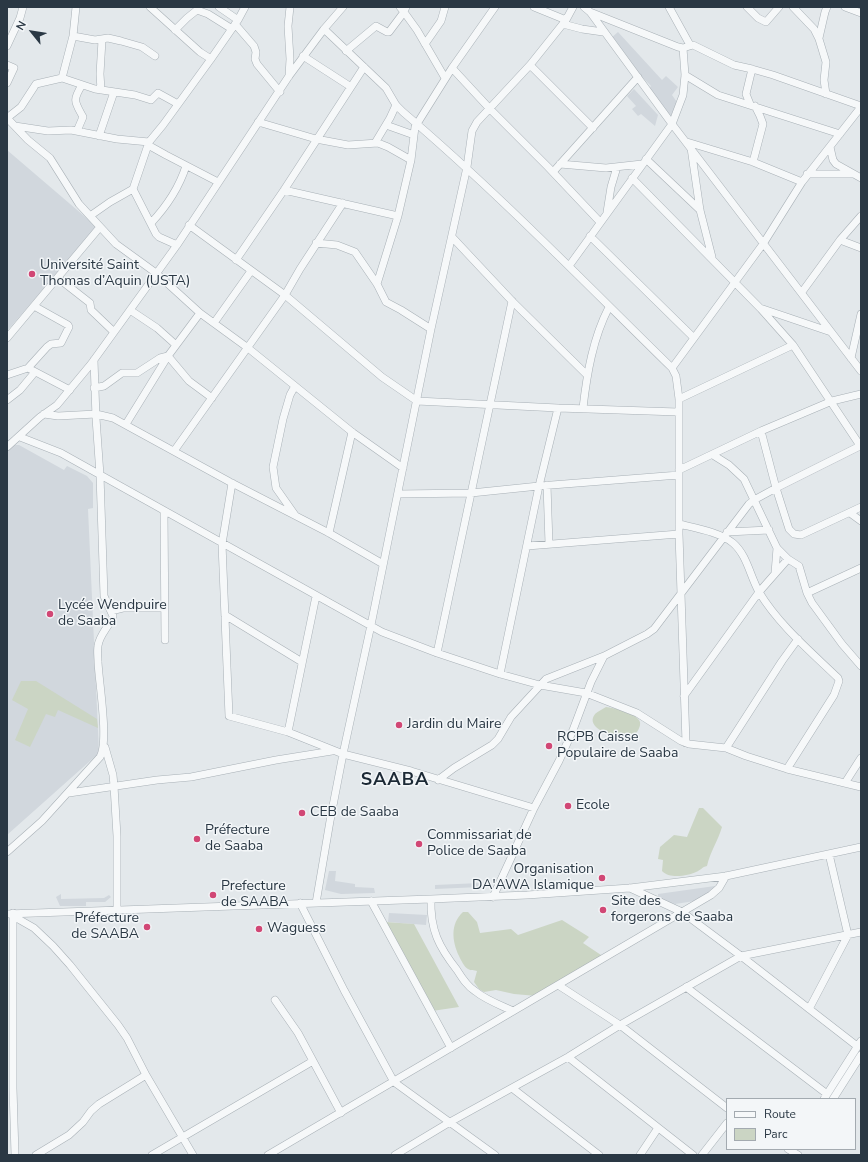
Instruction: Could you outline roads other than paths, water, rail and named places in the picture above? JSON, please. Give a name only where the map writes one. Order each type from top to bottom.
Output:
[{"type":"street","points":[[7,46],[20,18],[23,7]]},
{"type":"street","points":[[62,78],[73,36],[76,7]]},
{"type":"street","points":[[150,7],[157,9],[175,30],[211,59]]},
{"type":"street","points":[[219,7],[254,46],[257,64],[280,92]]},
{"type":"street","points":[[90,216],[110,202],[133,189],[148,143],[211,59],[245,7]]},
{"type":"street","points":[[289,76],[290,58],[288,26],[290,7]]},
{"type":"street","points":[[7,447],[44,414],[57,405],[94,360],[177,245],[258,122],[280,92],[289,76],[324,28],[342,7]]},
{"type":"street","points":[[425,44],[440,21],[445,7]]},
{"type":"street","points":[[377,284],[398,216],[417,124],[445,78],[495,7]]},
{"type":"street","points":[[534,7],[582,29],[604,32]]},
{"type":"street","points":[[316,903],[343,754],[371,625],[431,330],[452,237],[473,129],[530,65],[565,22],[573,7]]},
{"type":"street","points":[[584,7],[590,12],[672,124],[861,371]]},
{"type":"street","points":[[569,266],[672,124],[681,102],[687,46],[669,7]]},
{"type":"street","points":[[748,7],[758,18],[766,22],[779,7]]},
{"type":"street","points":[[793,7],[814,29],[819,38],[826,62],[824,77],[826,94]]},
{"type":"street","points":[[819,38],[827,7]]},
{"type":"street","points":[[845,7],[861,13]]},
{"type":"street","points":[[346,51],[376,26],[389,32],[403,9],[445,78]]},
{"type":"street","points":[[175,30],[196,10],[235,24]]},
{"type":"street","points":[[590,12],[678,47],[695,46],[734,65],[752,69],[861,107],[807,174],[763,244],[672,368]]},
{"type":"street","points":[[324,28],[346,51],[386,88],[396,105],[466,168],[569,266],[672,368],[676,376],[679,399],[680,592],[686,743]]},
{"type":"street","points":[[73,36],[95,40],[108,38],[142,47],[155,56]]},
{"type":"street","points":[[101,90],[100,74],[102,40]]},
{"type":"street","points":[[304,56],[351,87]]},
{"type":"street","points":[[7,65],[14,68],[7,83]]},
{"type":"street","points":[[530,65],[593,128]]},
{"type":"street","points":[[236,260],[284,190],[364,67]]},
{"type":"street","points":[[452,68],[600,222]]},
{"type":"street","points":[[752,69],[746,94],[760,116],[762,124],[753,162]]},
{"type":"street","points":[[685,75],[718,95],[840,134]]},
{"type":"street","points":[[553,172],[638,77]]},
{"type":"street","points":[[178,104],[158,93],[151,100],[135,95],[101,90],[62,78],[36,84],[21,107],[7,118],[28,140],[50,158],[79,204],[116,244],[156,273],[200,313],[248,348],[352,432],[403,468]]},
{"type":"street","points":[[77,131],[83,117],[75,100],[76,95],[82,85]]},
{"type":"street","points":[[99,136],[114,92]]},
{"type":"street","points":[[375,143],[396,105]]},
{"type":"street","points":[[258,122],[316,139],[356,146],[375,143],[388,146],[410,160]]},
{"type":"street","points":[[386,125],[414,135]]},
{"type":"street","points":[[15,126],[48,131],[77,131],[99,136],[148,143],[186,166],[218,182]]},
{"type":"street","points":[[689,145],[753,162],[802,182]]},
{"type":"street","points":[[689,145],[700,210],[713,259]]},
{"type":"street","points":[[830,147],[833,160],[861,178]]},
{"type":"street","points":[[560,164],[606,168],[644,162]]},
{"type":"street","points":[[644,162],[700,210]]},
{"type":"street","points":[[151,223],[166,206],[179,186],[186,166]]},
{"type":"street","points":[[606,214],[608,200],[617,167]]},
{"type":"street","points":[[807,174],[853,174]]},
{"type":"street","points":[[438,780],[454,768],[489,748],[495,742],[511,717],[540,685],[550,678],[604,656],[654,629],[680,592],[745,508],[754,500],[860,443],[793,345],[713,259],[632,178]]},
{"type":"street","points":[[133,189],[158,236],[177,245]]},
{"type":"street","points":[[284,190],[398,216]]},
{"type":"street","points":[[174,451],[285,295],[316,243],[343,203]]},
{"type":"street","points":[[802,292],[840,240],[861,216]]},
{"type":"street","points":[[189,225],[250,271],[285,295],[382,377],[417,401],[489,406],[678,412]]},
{"type":"street","points":[[7,338],[100,227]]},
{"type":"street","points":[[590,236],[694,338]]},
{"type":"street","points":[[452,237],[512,301],[587,375]]},
{"type":"street","points":[[840,240],[861,248]]},
{"type":"street","points":[[316,243],[337,245],[355,252],[377,284],[386,302],[431,330]]},
{"type":"street","points":[[214,323],[250,271]]},
{"type":"street","points":[[58,278],[90,303],[91,310],[94,314],[114,332]]},
{"type":"street","points":[[437,653],[512,301]]},
{"type":"street","points":[[7,375],[28,368],[47,347],[61,343],[69,327],[68,325],[34,306]]},
{"type":"street","points":[[583,408],[587,375],[600,326],[609,307]]},
{"type":"street","points":[[761,309],[831,332]]},
{"type":"street","points":[[130,310],[157,328],[176,345]]},
{"type":"street","points":[[126,424],[168,356],[200,313]]},
{"type":"street","points":[[851,358],[861,314]]},
{"type":"street","points":[[679,399],[793,345]]},
{"type":"street","points":[[168,356],[189,381],[212,398]]},
{"type":"street","points":[[94,388],[104,386],[122,373],[137,373],[160,358],[168,356]]},
{"type":"street","points":[[7,852],[42,821],[103,752],[104,745],[98,647],[101,636],[111,623],[113,616],[104,596],[94,360]]},
{"type":"street","points":[[28,368],[70,390]]},
{"type":"street","points":[[7,400],[20,390],[35,372]]},
{"type":"street","points":[[295,386],[290,395],[273,467],[276,488],[296,517]]},
{"type":"street","points":[[398,494],[472,493],[679,472],[761,431],[832,401],[861,394]]},
{"type":"street","points":[[500,674],[527,546],[543,485],[558,408]]},
{"type":"street","points":[[44,414],[58,416],[96,414],[113,418],[232,483],[329,533],[383,564]]},
{"type":"street","points":[[761,431],[776,488],[789,529],[794,534],[801,535],[861,507]]},
{"type":"street","points":[[329,533],[352,432]]},
{"type":"street","points":[[20,437],[61,453],[382,632],[437,653],[500,674],[540,685],[586,693],[637,713],[686,743],[692,745],[726,748],[787,769],[861,787]]},
{"type":"street","points":[[713,455],[730,465],[744,479],[777,548],[801,569],[807,593],[812,603],[836,637],[861,666]]},
{"type":"street","points":[[232,483],[222,544],[229,716],[288,732],[343,754],[534,808]]},
{"type":"street","points":[[543,485],[549,544]]},
{"type":"street","points":[[164,511],[165,640]]},
{"type":"street","points":[[850,512],[861,521]]},
{"type":"street","points":[[679,524],[725,534],[769,530]]},
{"type":"street","points":[[527,546],[679,534]]},
{"type":"street","points":[[725,534],[738,548],[759,592],[776,616],[838,678],[839,681],[834,695],[787,769]]},
{"type":"street","points":[[775,574],[777,548]]},
{"type":"street","points":[[684,696],[759,592],[788,559]]},
{"type":"street","points":[[807,593],[861,568]]},
{"type":"street","points":[[288,732],[316,596]]},
{"type":"street","points":[[111,611],[123,608],[164,608]]},
{"type":"street","points":[[225,614],[302,662]]},
{"type":"street","points":[[726,748],[782,661],[798,639]]},
{"type":"street","points":[[492,897],[567,742],[586,693],[604,656]]},
{"type":"street","points":[[104,745],[113,775],[114,786],[117,836],[117,910]]},
{"type":"street","points":[[69,792],[191,777],[333,750]]},
{"type":"street","points":[[845,783],[861,758]]},
{"type":"street","points":[[11,914],[492,897],[630,888],[726,876],[861,847]]},
{"type":"street","points":[[809,1009],[848,934],[829,854]]},
{"type":"street","points":[[268,1155],[711,895],[719,888],[726,876]]},
{"type":"street","points":[[630,888],[682,912],[809,1009],[859,1044],[825,1096],[686,987]]},
{"type":"street","points":[[431,899],[432,922],[436,938],[445,955],[466,983],[474,991],[513,1012]]},
{"type":"street","points":[[371,901],[451,1048]]},
{"type":"street","points":[[300,903],[344,990],[394,1082],[495,1155]]},
{"type":"street","points":[[11,914],[10,1088],[15,1155]]},
{"type":"street","points":[[11,914],[34,928],[53,946],[118,1025],[127,1038],[146,1075],[194,1155]]},
{"type":"street","points":[[395,1155],[450,1122],[568,1057],[620,1025],[741,956],[861,932]]},
{"type":"street","points":[[558,986],[620,1025],[726,1107]]},
{"type":"street","points":[[275,1000],[298,1033],[341,1113]]},
{"type":"street","points":[[834,1098],[861,1055]]},
{"type":"street","points":[[568,1057],[693,1155]]},
{"type":"street","points":[[152,1155],[313,1061]]},
{"type":"street","points":[[36,1155],[69,1134],[83,1122],[91,1111],[99,1104],[146,1075]]},
{"type":"street","points":[[512,1088],[599,1155]]},
{"type":"street","points":[[702,1155],[726,1124]]},
{"type":"street","points":[[640,1155],[658,1128]]},
{"type":"street","points":[[789,1151],[797,1155]]},
{"type":"place","name":"Université Saint Thomas d’Aquin (USTA)","points":[[32,274]]},
{"type":"place","name":"Lycée Wendpuire de Saaba","points":[[50,614]]},
{"type":"place","name":"Jardin du Maire","points":[[399,725]]},
{"type":"place","name":"RCPB Caisse Populaire de Saaba","points":[[549,746]]},
{"type":"place","name":"Ecole","points":[[568,806]]},
{"type":"place","name":"CEB de Saaba","points":[[302,813]]},
{"type":"place","name":"Préfecture de Saaba","points":[[197,839]]},
{"type":"place","name":"Commissariat de Police de Saaba","points":[[419,844]]},
{"type":"place","name":"Organisation DA'AWA Islamique","points":[[602,878]]},
{"type":"place","name":"Prefecture de SAABA","points":[[213,895]]},
{"type":"place","name":"Site des forgerons de Saaba","points":[[603,910]]},
{"type":"place","name":"Préfecture de SAABA","points":[[147,927]]},
{"type":"place","name":"Waguess","points":[[259,929]]},
{"type":"district","name":"SAABA","points":[[395,781]]}]
